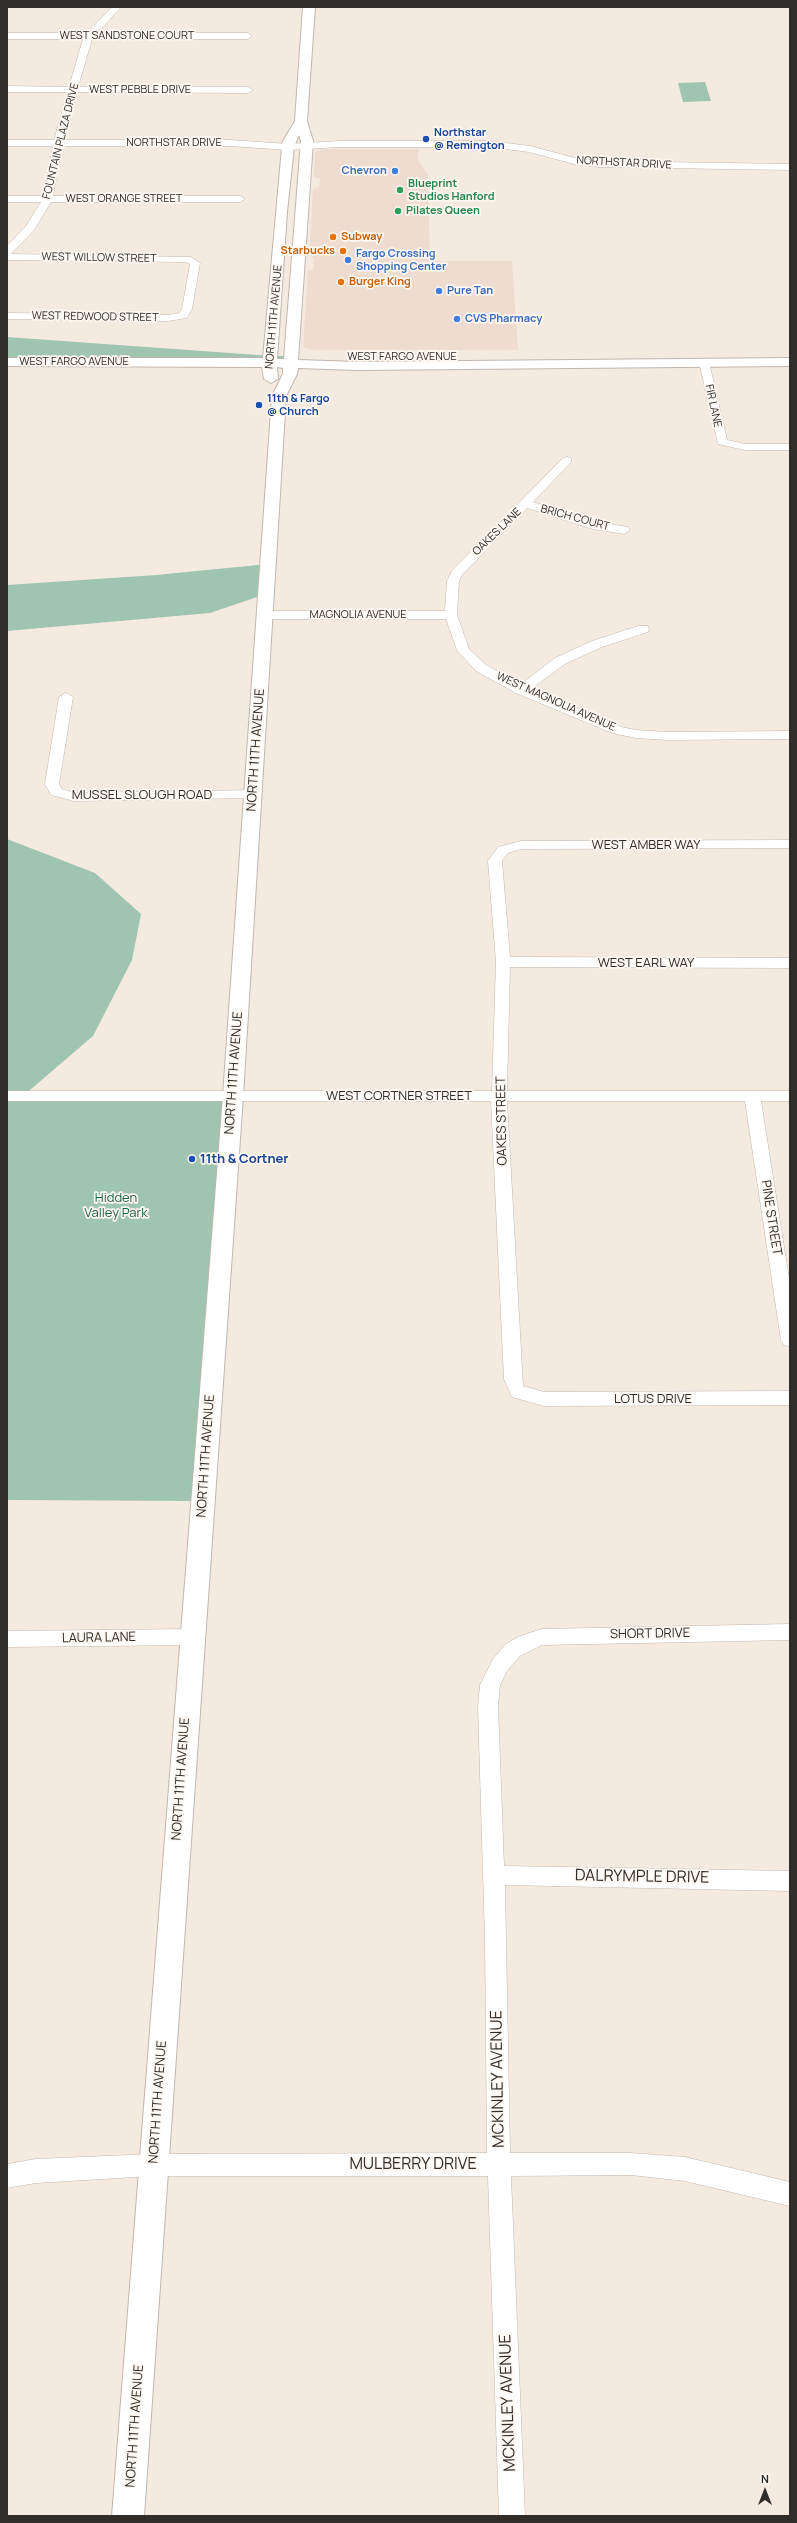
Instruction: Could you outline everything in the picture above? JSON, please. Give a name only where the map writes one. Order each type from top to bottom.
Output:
[{"type":"main road","name":"NORTH 11TH AVENUE","points":[[128,2516],[233,1096],[279,396],[290,374],[299,264],[307,144],[301,121],[309,7]]},
{"type":"main road","name":"NORTH 11TH AVENUE","points":[[279,396],[269,375],[281,212],[289,144],[301,121]]},
{"type":"main road","name":"NORTH 11TH AVENUE","points":[[281,212],[288,221],[285,254],[299,264]]},
{"type":"main road","name":"WEST FARGO AVENUE","points":[[7,362],[291,361],[512,366],[572,365],[592,362],[790,362]]},
{"type":"street","name":"FOUNTAIN PLAZA DRIVE","points":[[7,252],[30,228],[48,199],[58,144],[89,36],[118,7]]},
{"type":"street","name":"WEST SANDSTONE COURT","points":[[7,36],[248,36]]},
{"type":"street","name":"WEST PEBBLE DRIVE","points":[[7,90],[248,90]]},
{"type":"street","name":"NORTHSTAR DRIVE","points":[[7,143],[230,143],[253,146],[289,144],[490,144],[530,149],[574,161],[598,164],[790,167]]},
{"type":"street","name":"WEST ORANGE STREET","points":[[7,199],[240,199]]},
{"type":"street","name":"WEST WILLOW STREET","points":[[7,257],[191,260],[195,263],[193,280],[187,309],[183,316]]},
{"type":"street","name":"WEST REDWOOD STREET","points":[[7,316],[168,318],[183,316]]},
{"type":"street","name":"FIR LANE","points":[[704,362],[720,437],[728,446],[790,447]]},
{"type":"street","name":"OAKES LANE","points":[[451,615],[453,581],[456,574],[526,504],[567,460]]},
{"type":"street","name":"BRICH COURT","points":[[526,504],[593,525],[624,530]]},
{"type":"street","name":"MAGNOLIA AVENUE","points":[[265,615],[451,615]]},
{"type":"street","name":"WEST MAGNOLIA AVENUE","points":[[451,615],[461,646],[471,659],[492,674],[521,690],[617,730],[636,734],[790,735]]},
{"type":"street","points":[[521,690],[560,661],[597,644],[643,629]]},
{"type":"street","name":"MUSSEL SLOUGH ROAD","points":[[66,697],[52,784],[56,792],[74,797],[254,794]]},
{"type":"street","name":"WEST AMBER WAY","points":[[503,850],[521,845],[790,844]]},
{"type":"street","name":"OAKES STREET","points":[[503,850],[496,862],[503,962],[501,1074],[499,1097],[513,1379],[518,1392]]},
{"type":"street","name":"WEST EARL WAY","points":[[503,962],[790,963]]},
{"type":"street","name":"WEST CORTNER STREET","points":[[7,1096],[790,1096]]},
{"type":"street","name":"PINE STREET","points":[[752,1096],[783,1257],[790,1340]]},
{"type":"street","name":"LOTUS DRIVE","points":[[518,1392],[544,1399],[790,1398]]},
{"type":"street","name":"SHORT DRIVE","points":[[514,1650],[527,1642],[542,1637],[560,1635],[790,1632]]},
{"type":"street","name":"LAURA LANE","points":[[7,1639],[192,1637]]},
{"type":"street","name":"MCKINLEY AVENUE","points":[[512,2516],[499,2165],[494,1875],[488,1706],[490,1685],[500,1665],[514,1650]]},
{"type":"street","name":"DALRYMPLE DRIVE","points":[[494,1875],[790,1881]]},
{"type":"street","name":"MULBERRY DRIVE","points":[[7,2176],[36,2171],[153,2165],[632,2164],[686,2169],[790,2194]]},
{"type":"shaded area","points":[[323,149],[422,149],[418,150],[418,160],[428,175],[430,259],[436,261],[512,261],[518,350],[312,350],[303,347],[308,271],[313,269],[314,258],[309,255],[313,190],[319,187],[320,179],[314,177],[315,152]]},
{"type":"green space","points":[[705,82],[711,101],[683,102],[678,83]]},
{"type":"green space","points":[[7,337],[272,356],[291,356],[290,365],[7,365]]},
{"type":"green space","points":[[268,564],[266,594],[210,613],[7,631],[7,585],[156,575]]},
{"type":"green space","name":"Hidden Valley Park","points":[[7,839],[95,873],[141,914],[132,960],[93,1036],[23,1096],[233,1096],[202,1501],[7,1500]]},
{"type":"place","name":"Northstar @ Remington","points":[[426,139]]},
{"type":"place","name":"Chevron","points":[[395,171]]},
{"type":"place","name":"Blueprint Studios Hanford","points":[[400,190]]},
{"type":"place","name":"Pilates Queen","points":[[398,211]]},
{"type":"place","name":"Subway","points":[[333,237]]},
{"type":"place","name":"Starbucks","points":[[343,251]]},
{"type":"place","name":"Fargo Crossing Shopping Center","points":[[348,260]]},
{"type":"place","name":"Burger King","points":[[341,282]]},
{"type":"place","name":"Pure Tan","points":[[439,291]]},
{"type":"place","name":"CVS Pharmacy","points":[[457,319]]},
{"type":"place","name":"11th & Fargo @ Church","points":[[259,405]]},
{"type":"place","name":"11th & Cortner","points":[[192,1159]]}]
